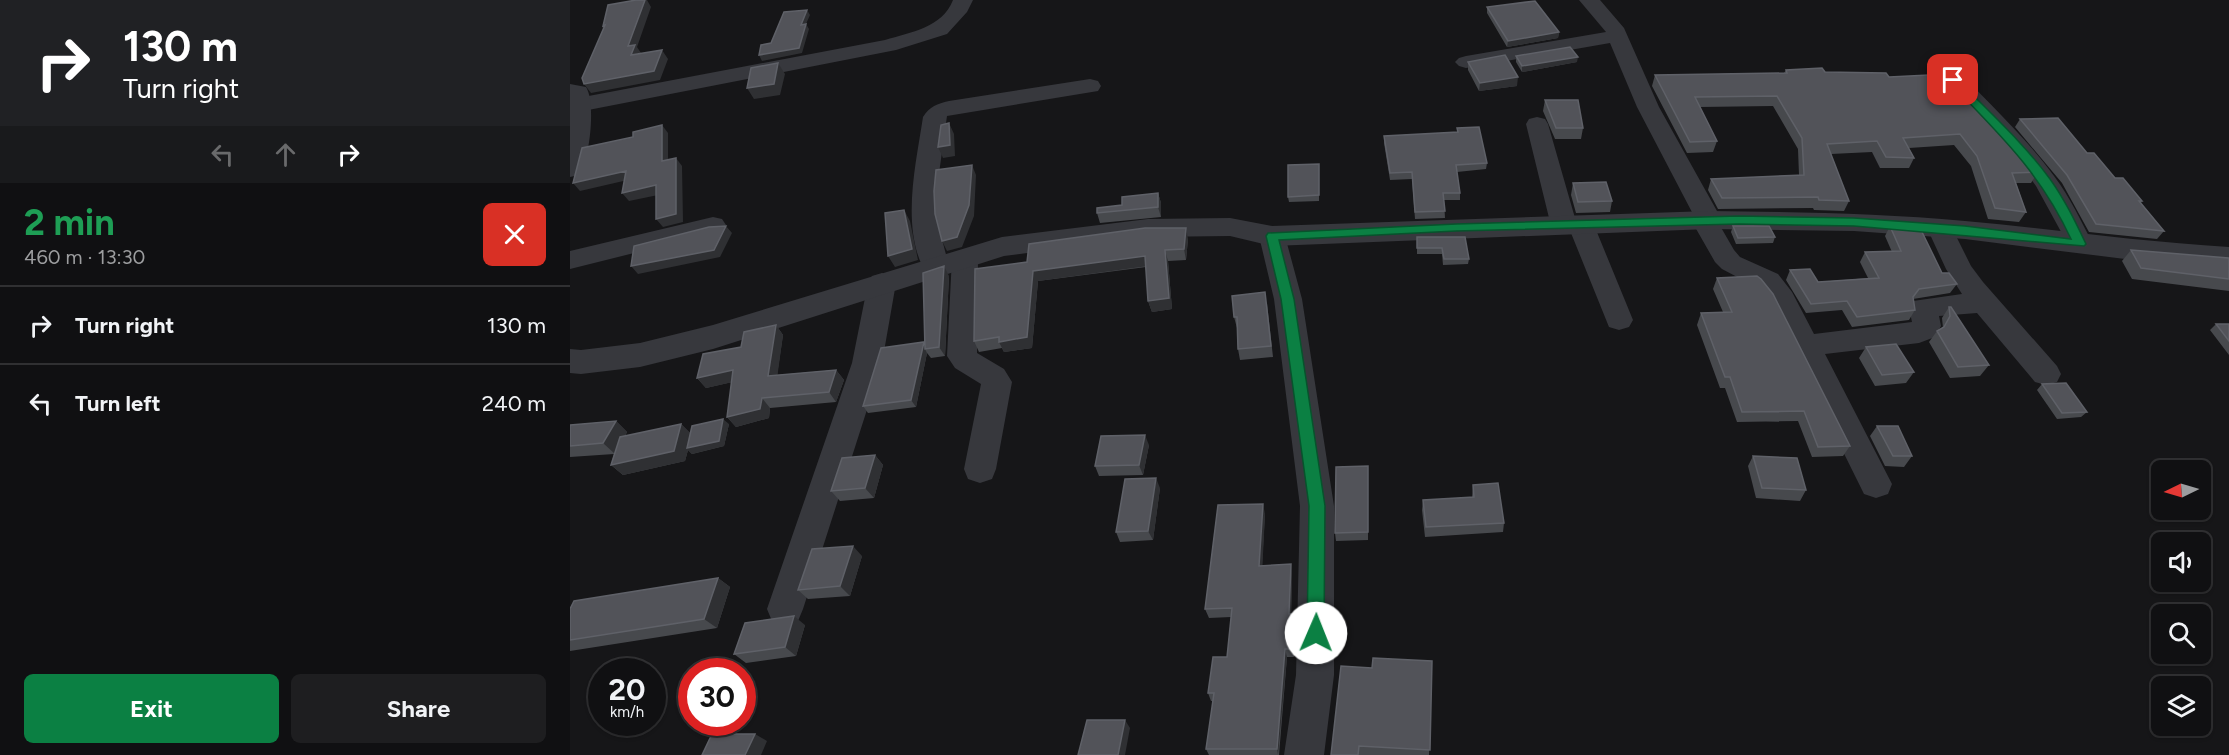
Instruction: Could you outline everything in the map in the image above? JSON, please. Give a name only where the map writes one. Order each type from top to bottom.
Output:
[{"type":"street","points":[[570,169],[577,144],[574,98],[889,46],[940,30],[960,8],[963,0]]},
{"type":"street","points":[[1589,0],[1617,36],[1648,107],[1719,249],[1731,263],[1768,281],[1782,299],[1876,484]]},
{"type":"street","points":[[1466,62],[1617,36]]},
{"type":"street","points":[[1941,66],[2027,158],[2046,182],[2062,207],[2080,244]]},
{"type":"street","points":[[936,266],[925,224],[924,195],[934,117],[939,111],[1090,86]]},
{"type":"street","points":[[1537,124],[1573,225],[1619,320]]},
{"type":"street","points":[[570,361],[605,359],[661,350],[713,337],[1002,247],[1148,228],[1230,227],[1272,236],[1706,220],[1854,222],[1940,228],[2157,253],[2229,257]]},
{"type":"street","points":[[570,260],[713,225]]},
{"type":"street","points":[[1940,228],[1959,269],[1984,302],[2046,374]]},
{"type":"street","points":[[1272,236],[1288,299],[1317,506],[1315,675],[1304,755]]},
{"type":"street","points":[[965,258],[962,356],[965,360],[993,375],[997,382],[980,469]]},
{"type":"street","points":[[786,609],[867,363],[882,284]]},
{"type":"street","points":[[1805,346],[1919,332],[1925,330],[1927,326],[1923,308],[1984,302]]},
{"type":"building","points":[[645,0],[628,46],[635,45],[631,55],[662,50],[654,71],[584,84],[582,78],[605,25],[603,26],[608,5]]},
{"type":"building","points":[[1535,1],[1559,32],[1508,41],[1487,7]]},
{"type":"building","points":[[807,10],[801,25],[806,24],[799,48],[759,55],[761,45],[771,43],[784,12]]},
{"type":"building","points":[[1570,47],[1578,57],[1522,66],[1516,56]]},
{"type":"building","points":[[1505,55],[1518,77],[1480,83],[1468,62]]},
{"type":"building","points":[[778,63],[774,84],[747,88],[751,68]]},
{"type":"building","points":[[1822,68],[1825,72],[1886,73],[1889,77],[1949,74],[2038,172],[2012,173],[2026,212],[1995,208],[1977,156],[1960,134],[1903,138],[1914,158],[1886,157],[1877,141],[1827,144],[1849,201],[1819,200],[1818,197],[1722,198],[1711,179],[1804,175],[1802,138],[1777,96],[1695,97],[1717,141],[1690,142],[1655,75],[1787,73],[1786,70]]},
{"type":"building","points":[[1545,100],[1578,100],[1583,128],[1556,128]]},
{"type":"building","points":[[2058,118],[2087,153],[2094,153],[2115,178],[2123,178],[2164,231],[2096,224],[2067,175],[2020,119]]},
{"type":"building","points":[[949,123],[950,145],[938,147],[941,125]]},
{"type":"building","points":[[662,125],[662,161],[676,158],[676,214],[656,219],[656,185],[622,193],[626,171],[573,183],[582,148],[633,137],[633,132]]},
{"type":"building","points":[[1479,127],[1487,163],[1456,165],[1460,193],[1443,193],[1445,211],[1415,212],[1412,172],[1390,173],[1384,136],[1458,132],[1457,128]]},
{"type":"building","points":[[1319,164],[1319,195],[1288,197],[1288,165]]},
{"type":"building","points":[[972,165],[969,205],[957,237],[942,241],[935,214],[936,170]]},
{"type":"building","points":[[1606,182],[1612,201],[1578,202],[1573,183]]},
{"type":"building","points":[[1158,193],[1158,207],[1097,213],[1097,208],[1122,205],[1122,197]]},
{"type":"building","points":[[904,210],[912,249],[888,256],[885,213]]},
{"type":"building","points":[[726,226],[714,250],[631,266],[634,246],[709,227]]},
{"type":"building","points":[[1733,226],[1769,226],[1775,237],[1738,238]]},
{"type":"building","points":[[1890,226],[1920,228],[1942,273],[1949,273],[1957,284],[1919,289],[1913,297],[1915,310],[1857,317],[1847,301],[1811,304],[1790,270],[1810,269],[1818,282],[1879,278],[1865,252],[1901,251]]},
{"type":"building","points":[[1145,228],[1186,228],[1184,249],[1165,250],[1169,298],[1148,301],[1145,256],[1033,271],[1027,337],[999,342],[999,337],[974,341],[975,269],[1027,262],[1029,244]]},
{"type":"building","points":[[1417,237],[1465,237],[1469,259],[1444,259],[1442,248],[1417,248]]},
{"type":"building","points":[[2131,250],[2229,258],[2229,279],[2141,268]]},
{"type":"building","points":[[944,266],[939,347],[925,349],[923,273]]},
{"type":"building","points":[[1757,276],[1773,294],[1850,446],[1818,447],[1804,411],[1742,412],[1730,377],[1725,377],[1701,313],[1732,312],[1717,278]]},
{"type":"building","points":[[1265,292],[1271,346],[1238,349],[1237,317],[1234,317],[1232,296]]},
{"type":"building","points":[[1949,307],[1989,365],[1958,367],[1937,331],[1944,327],[1950,316]]},
{"type":"building","points":[[2216,324],[2229,324],[2229,341]]},
{"type":"building","points":[[776,325],[768,376],[836,370],[829,392],[762,398],[760,409],[727,417],[733,370],[697,378],[703,354],[741,347],[744,332]]},
{"type":"building","points":[[924,342],[911,400],[863,406],[881,348]]},
{"type":"building","points":[[1896,344],[1914,372],[1882,375],[1866,347]]},
{"type":"building","points":[[2066,383],[2087,412],[2062,413],[2042,384]]},
{"type":"building","points":[[723,419],[719,441],[687,448],[692,426]]},
{"type":"building","points":[[616,421],[603,443],[570,446],[570,425]]},
{"type":"building","points":[[681,424],[674,451],[611,465],[620,437]]},
{"type":"building","points":[[1877,426],[1898,426],[1912,456],[1893,456]]},
{"type":"building","points":[[1145,435],[1139,465],[1095,466],[1101,436]]},
{"type":"building","points":[[875,455],[865,488],[831,491],[842,458]]},
{"type":"building","points":[[1753,456],[1797,458],[1806,490],[1762,488]]},
{"type":"building","points":[[1368,466],[1368,532],[1335,533],[1336,467]]},
{"type":"building","points":[[1156,478],[1148,531],[1116,532],[1125,479]]},
{"type":"building","points":[[1498,483],[1504,523],[1426,527],[1423,500],[1474,497],[1473,485]]},
{"type":"building","points":[[1263,504],[1259,566],[1291,564],[1289,614],[1293,614],[1292,649],[1285,649],[1277,749],[1206,749],[1214,693],[1208,693],[1213,657],[1227,657],[1232,608],[1205,609],[1218,505]]},
{"type":"building","points":[[853,546],[840,586],[798,590],[812,549]]},
{"type":"building","points":[[718,578],[704,619],[570,640],[570,609],[574,601]]},
{"type":"building","points":[[794,616],[785,647],[734,654],[745,623]]},
{"type":"building","points":[[1373,658],[1432,661],[1430,750],[1359,746],[1358,755],[1331,755],[1341,666],[1372,668]]},
{"type":"building","points":[[1087,720],[1125,720],[1118,755],[1078,755]]},
{"type":"building","points":[[711,736],[754,736],[745,755],[702,755]]},
{"type":"route","points":[[1316,633],[1317,506],[1288,299],[1272,236],[1739,220],[1854,222],[1965,230],[2080,244],[2062,207],[2046,182],[2027,158],[1953,80]]}]
